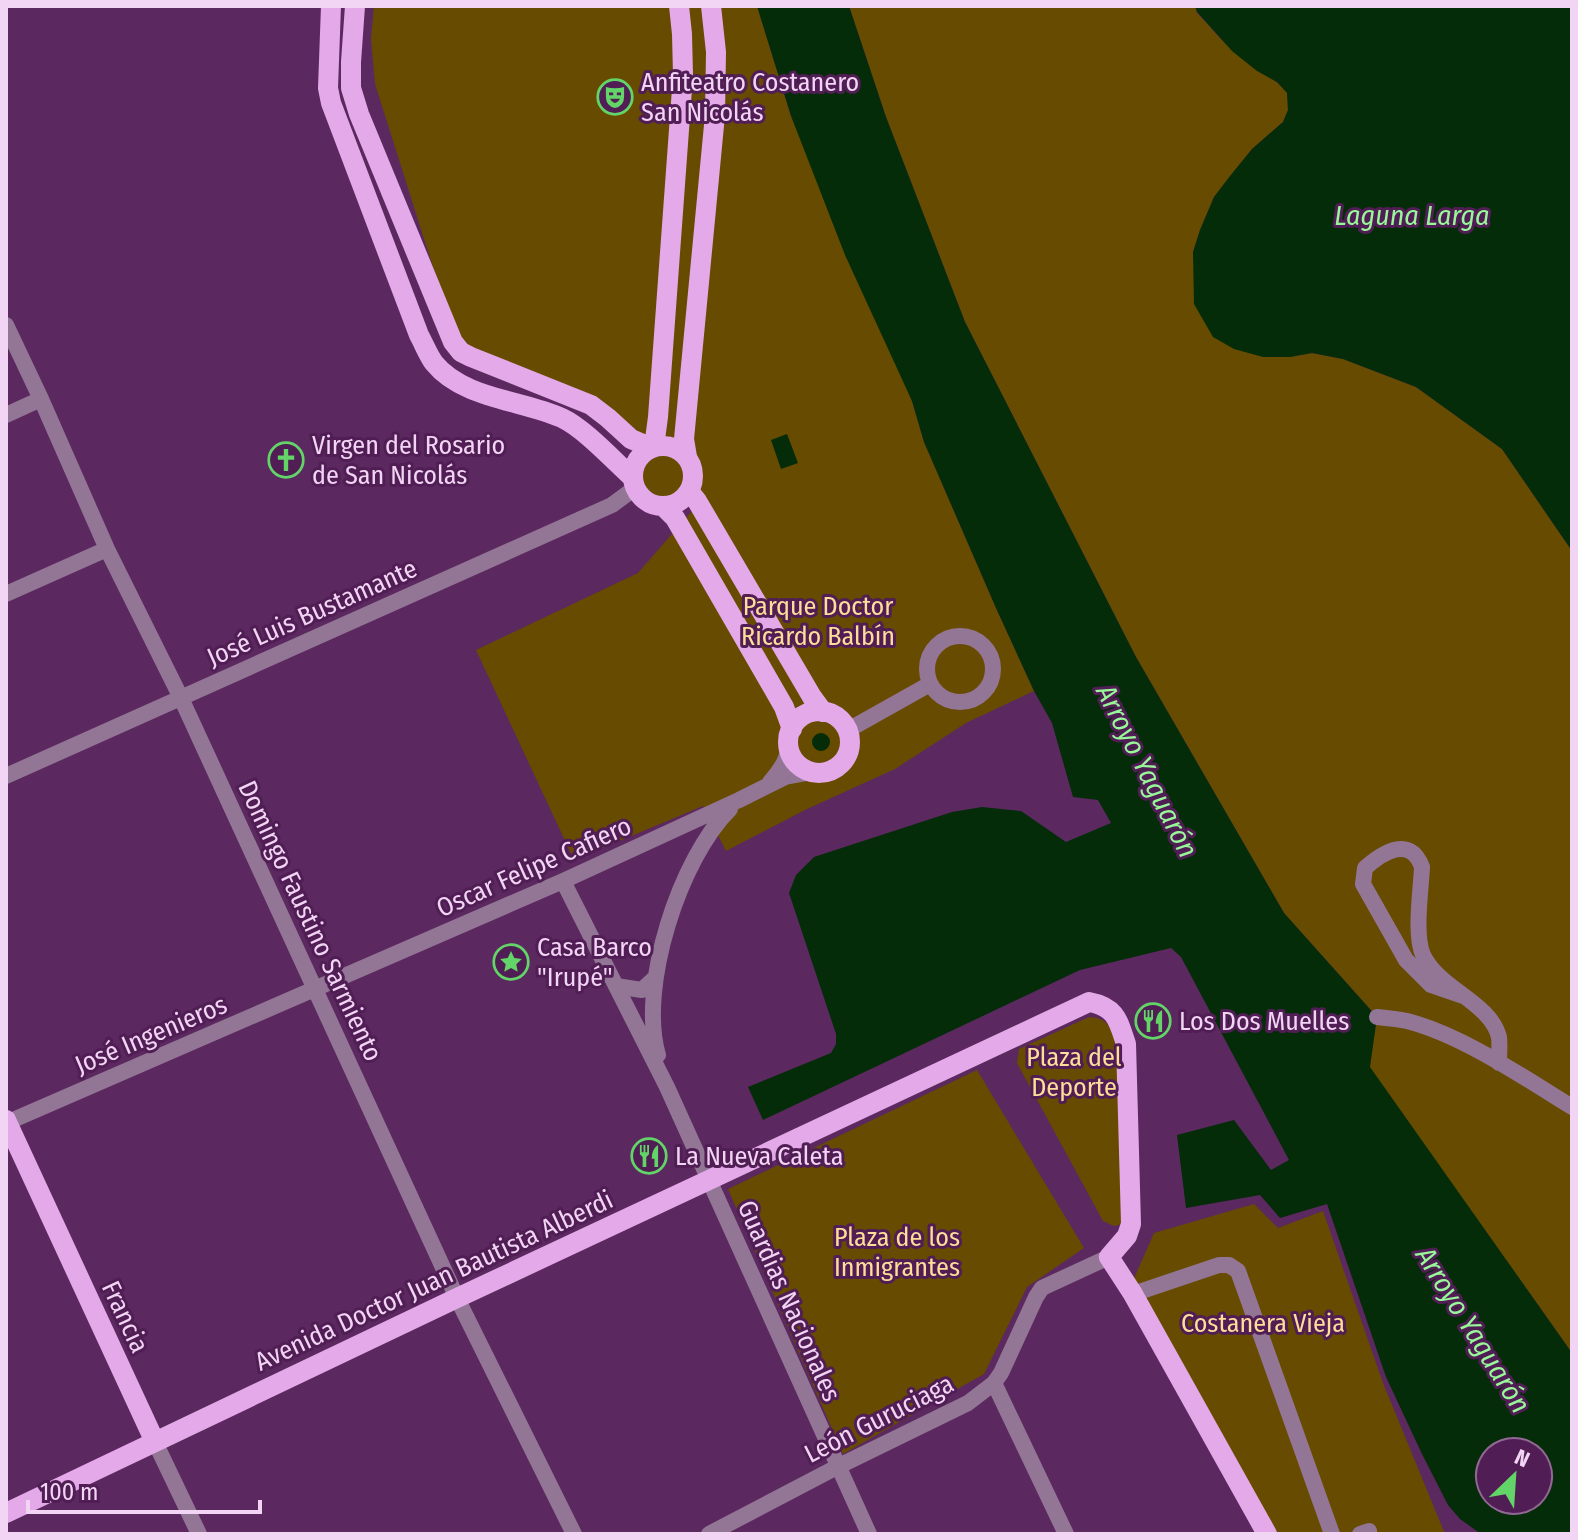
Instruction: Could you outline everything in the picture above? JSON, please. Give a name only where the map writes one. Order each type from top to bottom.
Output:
[{"type":"main road","points":[[331,6],[328,88],[331,103],[419,335],[433,362],[453,380],[485,394],[564,419],[583,432],[634,483],[640,496],[663,506],[676,504],[686,497],[694,474],[684,439],[715,115],[716,52],[711,6]]},
{"type":"main road","points":[[355,6],[351,88],[453,342],[461,352],[471,357],[591,405],[631,439],[653,447]]},
{"type":"main road","points":[[653,447],[660,402],[683,75],[679,6]]},
{"type":"main road","points":[[634,483],[635,463],[653,447],[672,447],[687,457]]},
{"type":"main road","points":[[689,491],[823,712]]},
{"type":"main road","points":[[663,506],[675,518],[784,707],[793,759],[805,770],[822,773],[840,766],[849,749],[848,730],[838,718],[823,712],[814,712],[797,721],[790,736]]},
{"type":"main road","name":"Avenida Doctor Juan Bautista Alberdi","points":[[6,1513],[1089,1002],[1103,1005],[1119,1022],[1128,1064],[1131,1224],[1127,1236],[1109,1257]]},
{"type":"main road","name":"Francia","points":[[6,1122],[155,1442]]},
{"type":"main road","points":[[1109,1257],[1133,1294],[1267,1534]]},
{"type":"street","name":"Domingo Faustino Sarmiento","points":[[6,325],[107,549],[181,698],[457,1298],[574,1534]]},
{"type":"street","points":[[6,415],[41,399]]},
{"type":"street","name":"José Luis Bustamante","points":[[6,776],[612,505],[634,483]]},
{"type":"street","points":[[6,594],[107,549]]},
{"type":"street","points":[[949,637],[972,638],[982,644],[993,662],[990,683],[984,692],[966,702],[945,699],[930,684],[927,662],[931,651],[949,637]]},
{"type":"street","points":[[848,730],[930,684]]},
{"type":"street","name":"Oscar Felipe Cafiero","points":[[769,783],[779,772],[789,750],[790,736]]},
{"type":"street","name":"Oscar Felipe Cafiero","points":[[315,990],[563,881],[739,800],[769,783],[812,772]]},
{"type":"street","name":"Guardias Nacionales","points":[[667,1087],[652,1021],[655,978],[670,919],[686,875],[709,833],[739,800]]},
{"type":"street","points":[[1463,996],[1431,985],[1406,960],[1363,884],[1365,868],[1390,850],[1409,850],[1419,857],[1422,867],[1419,940],[1424,957],[1441,979],[1463,996],[1491,1019],[1499,1038],[1499,1063]]},
{"type":"street","name":"Guardias Nacionales","points":[[563,881],[667,1087],[869,1534]]},
{"type":"street","points":[[616,986],[642,990],[655,978]]},
{"type":"street","name":"José Ingenieros","points":[[6,1122],[315,990]]},
{"type":"street","points":[[1377,1017],[1406,1020],[1438,1031],[1572,1107]]},
{"type":"street","name":"León Guruciaga","points":[[709,1534],[968,1403],[994,1383],[1001,1373],[1042,1288],[1109,1257]]},
{"type":"street","points":[[1133,1294],[1219,1265],[1229,1265],[1238,1271],[1332,1534]]},
{"type":"street","points":[[994,1383],[1066,1534]]},
{"type":"street","name":"Francia","points":[[155,1442],[199,1534]]},
{"type":"green space","name":"Parque Doctor Ricardo Balbín","points":[[374,6],[757,6],[791,116],[912,401],[924,442],[1034,691],[966,723],[895,769],[807,809],[726,851],[703,806],[574,860],[476,650],[638,573],[705,496],[688,480],[680,493],[669,498],[659,498],[650,492],[643,484],[642,473],[647,463],[660,453],[632,426],[601,407],[473,350],[452,327],[375,84],[371,39]]},
{"type":"green space","points":[[849,6],[1195,6],[1197,13],[1232,49],[1287,92],[1288,110],[1283,122],[1252,149],[1214,197],[1193,252],[1290,357],[1312,353],[1343,359],[1416,387],[1502,449],[1572,551],[1572,1353],[1369,1067],[1377,1017],[1284,913],[1136,657],[965,322],[886,117]]},
{"type":"green space","name":"Plaza del Deporte","points":[[1089,1017],[1100,1019],[1108,1025],[1117,1045],[1124,1219],[1114,1226],[1103,1221],[1017,1063],[1019,1049]]},
{"type":"green space","name":"Plaza de los Inmigrantes","points":[[977,1070],[1084,1248],[1027,1287],[984,1374],[843,1454],[728,1189]]},
{"type":"green space","name":"Costanera Vieja","points":[[1254,1204],[1278,1228],[1323,1211],[1383,1383],[1445,1534],[1276,1534],[1132,1283],[1154,1233]]},
{"type":"water","name":"Arroyo Yaguarón","points":[[757,6],[849,6],[886,117],[965,322],[1136,657],[1284,913],[1377,1017],[1370,1067],[1572,1353],[1572,1534],[1481,1534],[1460,1519],[1448,1505],[1386,1377],[1327,1204],[1280,1218],[1260,1195],[1186,1208],[1177,1135],[1234,1120],[1271,1170],[1289,1160],[1181,957],[1171,948],[1080,970],[763,1120],[748,1087],[831,1053],[836,1044],[836,1034],[789,893],[796,875],[814,857],[952,812],[982,807],[1021,811],[1066,842],[1111,823],[1098,800],[1073,797],[1052,723],[996,608],[924,442],[912,401],[845,255],[791,116]]},
{"type":"water","name":"Laguna Larga","points":[[1195,6],[1572,6],[1572,551],[1502,449],[1416,387],[1343,359],[1312,353],[1263,357],[1234,349],[1213,337],[1194,304],[1193,252],[1200,230],[1214,197],[1252,149],[1283,122],[1288,110],[1287,93],[1277,82],[1232,51]]},
{"type":"water","points":[[787,434],[798,463],[781,469],[771,440]]},
{"type":"water","points":[[821,733],[830,742],[821,751],[812,742]]},
{"type":"place","name":"Anfiteatro Costanero San Nicolás","points":[[615,97]]},
{"type":"place","name":"Virgen del Rosario de San Nicolás","points":[[286,460]]},
{"type":"place","name":"Casa Barco \"Irupé\"","points":[[511,962]]},
{"type":"place","name":"Los Dos Muelles","points":[[1153,1021]]},
{"type":"place","name":"La Nueva Caleta","points":[[649,1156]]}]
